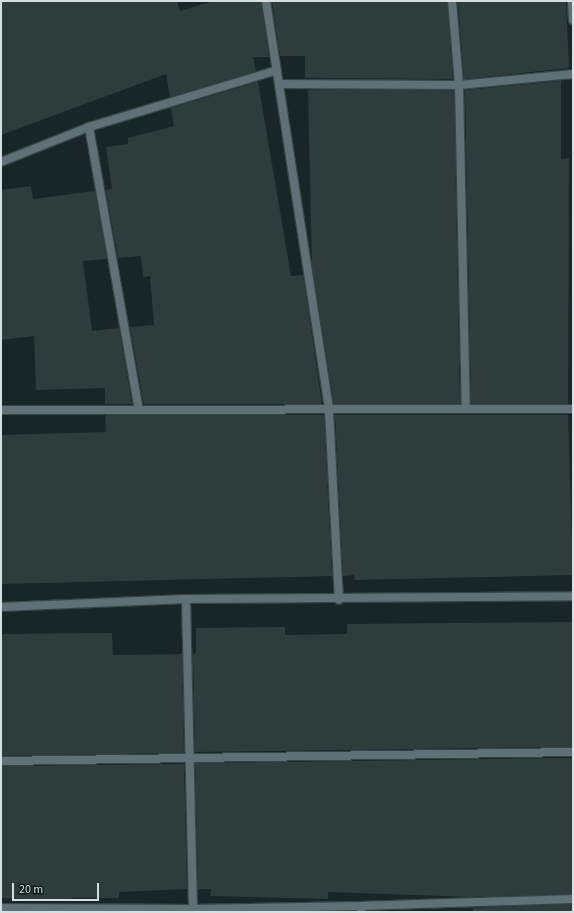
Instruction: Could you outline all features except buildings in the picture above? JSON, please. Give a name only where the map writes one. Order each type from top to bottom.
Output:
[{"type":"street","points":[[266,1],[275,72],[279,84],[329,410],[339,600]]},
{"type":"street","points":[[452,1],[459,85],[466,408]]},
{"type":"street","points":[[572,1],[573,20]]},
{"type":"street","points":[[1,162],[89,127],[275,72]]},
{"type":"street","points":[[279,84],[459,85],[573,74]]},
{"type":"street","points":[[89,127],[139,410]]},
{"type":"street","points":[[1,410],[573,409]]},
{"type":"street","points":[[1,608],[186,599],[339,600],[573,596]]},
{"type":"street","points":[[186,599],[191,757],[193,911]]},
{"type":"street","points":[[1,761],[573,752]]},
{"type":"street","points":[[1,908],[193,911],[360,909],[573,899]]}]
